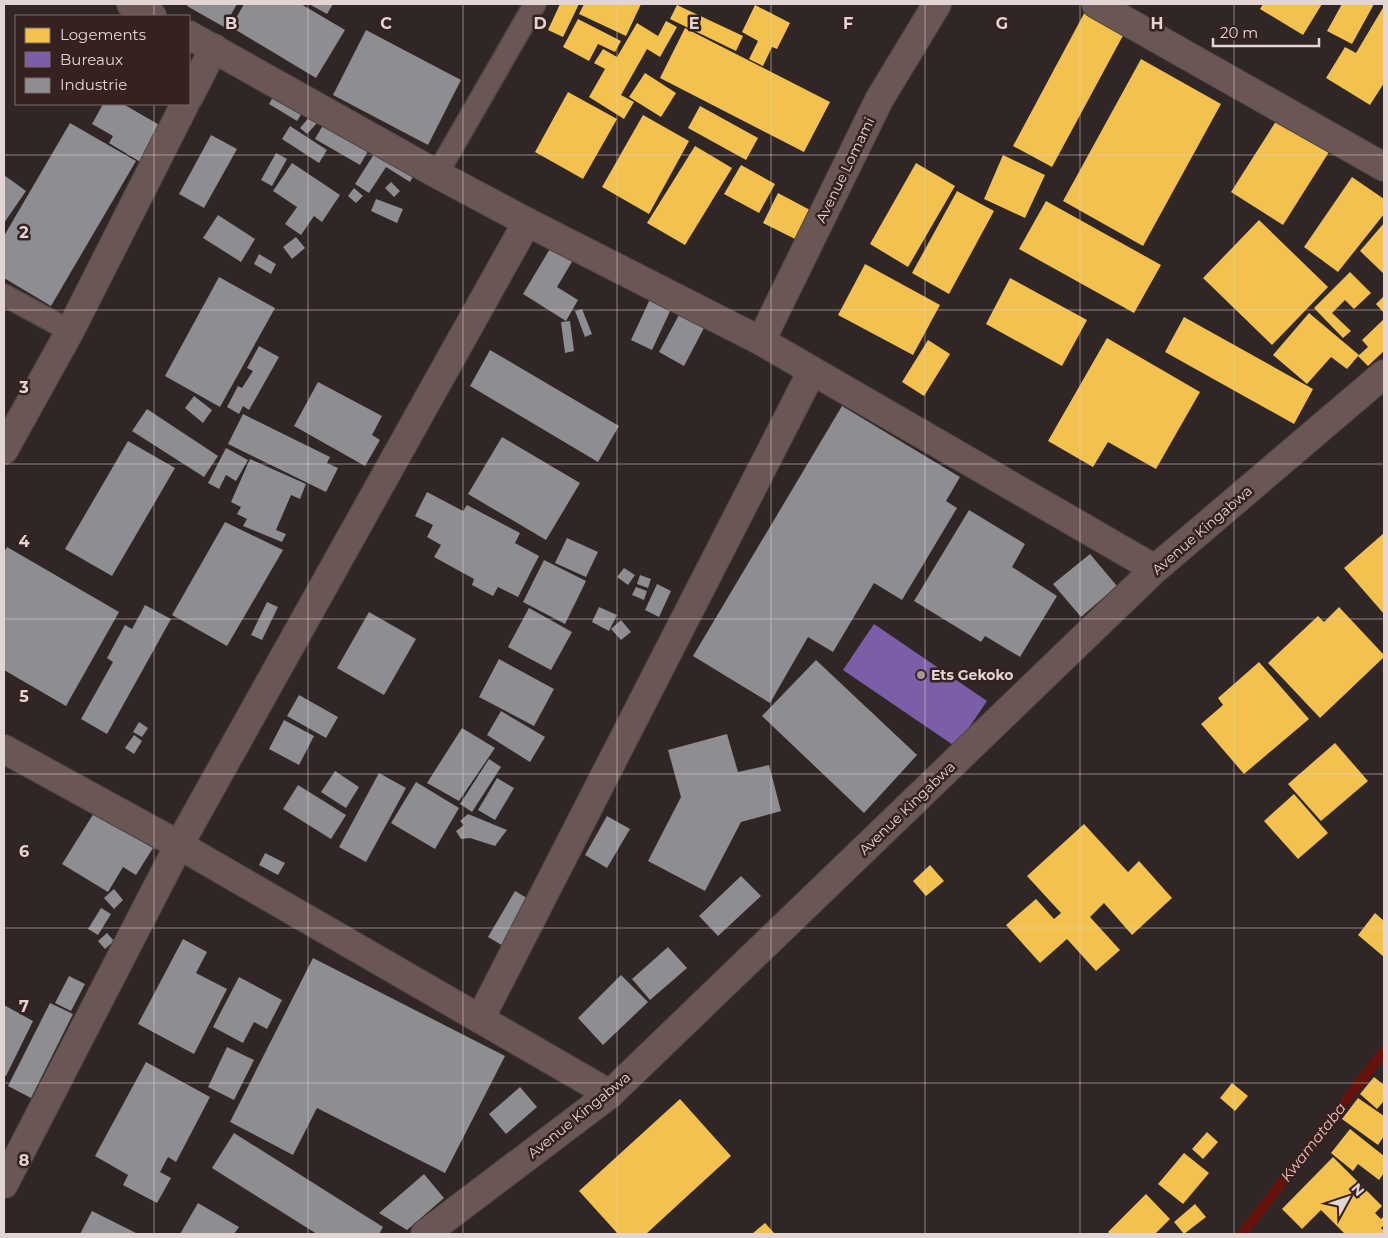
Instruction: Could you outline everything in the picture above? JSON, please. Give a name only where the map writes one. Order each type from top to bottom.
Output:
[{"type":"street","points":[[131,4],[152,15]]},
{"type":"street","points":[[155,15],[162,4]]},
{"type":"street","name":"Avenue Lomami","points":[[761,341],[879,100],[937,4]]},
{"type":"street","points":[[1096,4],[1384,167]]},
{"type":"street","points":[[190,36],[436,174],[761,341],[1155,569]]},
{"type":"street","points":[[190,95],[214,48]]},
{"type":"street","points":[[4,450],[70,330],[184,105]]},
{"type":"street","points":[[4,1184],[179,845],[527,222]]},
{"type":"street","points":[[480,1019],[812,371]]},
{"type":"street","name":"Avenue Kingabwa","points":[[425,1234],[610,1094],[1155,569],[1384,374]]},
{"type":"street","points":[[4,749],[179,845],[610,1094]]},
{"type":"lane","points":[[436,174],[535,4]]},
{"type":"lane","points":[[4,296],[70,330]]},
{"type":"building: Logements","points":[[560,4],[579,4],[563,37],[548,30]]},
{"type":"building: Logements","points":[[584,4],[641,4],[626,36],[579,14]]},
{"type":"building: Logements","points":[[1263,4],[1322,4],[1303,35],[1260,9]]},
{"type":"building: Logements","points":[[1342,4],[1374,4],[1352,44],[1327,31]]},
{"type":"building: Logements","points":[[677,5],[743,36],[736,51],[670,19]]},
{"type":"building: Logements","points":[[755,5],[790,23],[777,49],[772,47],[763,66],[749,59],[758,41],[742,32]]},
{"type":"building: Logements","points":[[1384,6],[1384,83],[1370,105],[1326,78],[1345,47],[1356,53]]},
{"type":"building: Logements","points":[[1087,8],[1126,30],[1052,167],[1013,146]]},
{"type":"building: Logements","points":[[578,19],[621,41],[615,52],[598,44],[589,61],[563,47]]},
{"type":"building: Logements","points":[[666,21],[677,27],[660,57],[647,49],[621,95],[634,102],[624,119],[589,97],[605,69],[594,63],[603,49],[617,57],[637,23],[658,36]]},
{"type":"building: Logements","points":[[685,28],[830,102],[804,152],[660,78]]},
{"type":"building: Logements","points":[[1141,59],[1221,104],[1143,246],[1063,201]]},
{"type":"building: Logements","points":[[645,73],[676,93],[661,117],[629,97]]},
{"type":"building: Logements","points":[[568,92],[617,119],[583,179],[535,152]]},
{"type":"building: Logements","points":[[700,106],[758,138],[746,160],[688,128]]},
{"type":"building: Logements","points":[[643,115],[689,141],[649,214],[602,187]]},
{"type":"building: Logements","points":[[1278,118],[1329,152],[1283,225],[1231,192]]},
{"type":"building: Logements","points":[[695,146],[732,168],[685,245],[647,223]]},
{"type":"building: Logements","points":[[1003,155],[1045,175],[1025,218],[984,199]]},
{"type":"building: Logements","points":[[916,163],[955,186],[908,267],[870,244]]},
{"type":"building: Logements","points":[[741,165],[775,184],[759,213],[724,194]]},
{"type":"building: Logements","points":[[1352,177],[1384,199],[1384,214],[1338,272],[1304,247]]},
{"type":"building: Logements","points":[[957,191],[994,211],[949,294],[912,273]]},
{"type":"building: Logements","points":[[778,193],[810,210],[795,239],[763,223]]},
{"type":"building: Logements","points":[[1046,201],[1161,265],[1134,313],[1019,249]]},
{"type":"building: Logements","points":[[1259,220],[1328,287],[1272,345],[1203,278]]},
{"type":"building: Logements","points":[[1384,223],[1384,274],[1360,251]]},
{"type":"building: Logements","points":[[865,264],[940,305],[913,355],[838,315]]},
{"type":"building: Logements","points":[[1350,272],[1371,293],[1354,309],[1345,300],[1332,313],[1351,331],[1343,338],[1314,308]]},
{"type":"building: Logements","points":[[1010,278],[1087,320],[1062,366],[986,324]]},
{"type":"building: Logements","points":[[1384,296],[1384,313],[1376,304]]},
{"type":"building: Logements","points":[[1309,313],[1359,355],[1347,369],[1331,357],[1307,384],[1273,355]]},
{"type":"building: Logements","points":[[1184,317],[1313,389],[1294,424],[1165,352]]},
{"type":"building: Logements","points":[[1384,319],[1384,351],[1368,366],[1358,356],[1368,347],[1362,340]]},
{"type":"building: Logements","points":[[1107,338],[1200,392],[1156,469],[1108,442],[1093,467],[1048,441]]},
{"type":"building: Logements","points":[[928,340],[950,354],[924,396],[902,382]]},
{"type":"building: Logements","points":[[1384,533],[1384,614],[1344,568]]},
{"type":"building: Logements","points":[[1339,607],[1384,657],[1320,718],[1268,663],[1318,616],[1324,622]]},
{"type":"building: Logements","points":[[1259,662],[1309,719],[1244,774],[1201,724],[1223,705],[1218,698]]},
{"type":"building: Logements","points":[[1335,743],[1368,781],[1321,821],[1288,784]]},
{"type":"building: Logements","points":[[1294,794],[1328,833],[1298,859],[1264,821]]},
{"type":"building: Logements","points":[[1084,824],[1128,872],[1139,861],[1172,898],[1132,935],[1104,903],[1090,917],[1120,950],[1096,971],[1067,939],[1040,963],[1006,925],[1036,899],[1054,919],[1061,913],[1027,876]]},
{"type":"building: Logements","points":[[930,865],[944,881],[926,896],[913,881]]},
{"type":"building: Logements","points":[[1375,913],[1383,920],[1384,918],[1384,957],[1358,935]]},
{"type":"building: Logements","points":[[1374,1077],[1384,1085],[1384,1101],[1377,1109],[1360,1094]]},
{"type":"building: Logements","points":[[1232,1083],[1248,1096],[1235,1111],[1220,1098]]},
{"type":"building: Logements","points":[[1358,1098],[1384,1116],[1384,1136],[1378,1145],[1342,1119]]},
{"type":"building: Logements","points":[[680,1099],[731,1156],[646,1234],[618,1234],[579,1191]]},
{"type":"building: Logements","points":[[1350,1129],[1384,1156],[1384,1173],[1379,1180],[1358,1164],[1353,1171],[1331,1153]]},
{"type":"building: Logements","points":[[1207,1132],[1218,1142],[1203,1159],[1192,1149]]},
{"type":"building: Logements","points":[[1184,1153],[1209,1173],[1183,1204],[1158,1184]]},
{"type":"building: Logements","points":[[1333,1157],[1382,1206],[1375,1213],[1381,1219],[1384,1216],[1384,1225],[1381,1228],[1384,1234],[1345,1234],[1321,1210],[1302,1229],[1282,1209]]},
{"type":"building: Logements","points":[[1146,1194],[1170,1219],[1155,1234],[1110,1234],[1108,1232]]},
{"type":"building: Logements","points":[[1195,1204],[1206,1217],[1184,1234],[1174,1222]]},
{"type":"building: Logements","points":[[765,1223],[775,1234],[752,1234]]},
{"type":"building: Bureaux","points":[[874,624],[987,701],[956,747],[843,670]]},
{"type":"building: Industrie","points":[[189,4],[237,4],[224,27],[187,6]]},
{"type":"building: Industrie","points":[[244,4],[301,4],[345,30],[316,78],[231,27]]},
{"type":"building: Industrie","points":[[309,4],[333,4],[327,14]]},
{"type":"building: Industrie","points":[[366,30],[461,80],[428,145],[333,95]]},
{"type":"building: Industrie","points":[[276,92],[304,110],[297,121],[269,104]]},
{"type":"building: Industrie","points":[[102,105],[125,105],[163,127],[142,163],[109,143],[113,136],[92,124]]},
{"type":"building: Industrie","points":[[311,115],[318,122],[307,134],[300,128]]},
{"type":"building: Industrie","points":[[327,118],[372,144],[360,165],[315,139]]},
{"type":"building: Industrie","points":[[70,123],[136,161],[51,306],[4,278],[4,236]]},
{"type":"building: Industrie","points":[[290,126],[327,150],[319,163],[282,139]]},
{"type":"building: Industrie","points":[[211,135],[237,149],[204,208],[179,194]]},
{"type":"building: Industrie","points":[[378,148],[415,173],[410,182],[386,167],[369,193],[355,184]]},
{"type":"building: Industrie","points":[[276,153],[287,159],[272,186],[261,180]]},
{"type":"building: Industrie","points":[[292,163],[340,195],[322,222],[314,216],[301,235],[285,224],[297,207],[273,191]]},
{"type":"building: Industrie","points":[[4,175],[26,191],[4,223]]},
{"type":"building: Industrie","points":[[391,182],[400,191],[394,197],[385,188]]},
{"type":"building: Industrie","points":[[354,188],[363,196],[356,203],[348,196]]},
{"type":"building: Industrie","points":[[376,199],[403,209],[397,223],[371,211]]},
{"type":"building: Industrie","points":[[218,215],[255,239],[241,262],[203,238]]},
{"type":"building: Industrie","points":[[296,237],[305,248],[292,259],[283,247]]},
{"type":"building: Industrie","points":[[554,242],[576,255],[557,287],[578,300],[566,321],[523,294]]},
{"type":"building: Industrie","points":[[259,254],[276,264],[271,274],[254,264]]},
{"type":"building: Industrie","points":[[219,277],[275,308],[220,407],[165,376]]},
{"type":"building: Industrie","points":[[651,297],[672,307],[652,350],[631,340]]},
{"type":"building: Industrie","points":[[582,309],[592,334],[585,337],[575,311]]},
{"type":"building: Industrie","points":[[680,313],[705,326],[684,366],[659,352]]},
{"type":"building: Industrie","points":[[570,321],[574,351],[565,353],[561,322]]},
{"type":"building: Industrie","points":[[259,346],[279,357],[249,410],[243,406],[239,414],[227,407],[238,386],[242,388],[253,371],[247,368]]},
{"type":"building: Industrie","points":[[490,350],[619,426],[598,462],[470,386]]},
{"type":"building: Industrie","points":[[318,382],[382,416],[372,435],[380,440],[365,466],[294,426]]},
{"type":"building: Industrie","points":[[194,396],[212,410],[203,423],[185,408]]},
{"type":"building: Industrie","points":[[842,406],[960,477],[946,501],[957,508],[902,600],[874,583],[833,652],[808,637],[770,703],[693,656]]},
{"type":"building: Industrie","points":[[147,409],[218,456],[204,477],[132,431]]},
{"type":"building: Industrie","points":[[243,414],[330,457],[327,463],[338,468],[326,492],[228,444]]},
{"type":"building: Industrie","points":[[502,437],[580,483],[546,540],[468,494]]},
{"type":"building: Industrie","points":[[128,441],[175,468],[112,576],[65,549]]},
{"type":"building: Industrie","points":[[226,448],[248,460],[236,481],[226,475],[219,489],[208,483]]},
{"type":"building: Industrie","points":[[250,459],[306,484],[300,499],[291,495],[276,530],[286,534],[282,542],[243,526],[247,519],[237,514],[241,507],[231,502]]},
{"type":"building: Industrie","points":[[427,492],[463,511],[467,505],[520,533],[515,543],[539,556],[518,597],[498,587],[493,596],[472,585],[474,579],[434,557],[441,545],[427,537],[433,525],[415,516]]},
{"type":"building: Industrie","points":[[969,510],[1025,544],[1012,567],[1057,596],[1020,657],[985,636],[981,642],[914,601]]},
{"type":"building: Industrie","points":[[225,522],[283,550],[227,646],[172,615]]},
{"type":"building: Industrie","points":[[567,538],[598,552],[586,577],[555,563]]},
{"type":"building: Industrie","points":[[7,547],[119,612],[66,706],[4,670],[4,552]]},
{"type":"building: Industrie","points":[[1090,554],[1117,586],[1081,617],[1053,584]]},
{"type":"building: Industrie","points":[[544,560],[586,581],[565,624],[523,602]]},
{"type":"building: Industrie","points":[[624,568],[635,575],[628,585],[617,577]]},
{"type":"building: Industrie","points":[[640,575],[651,579],[648,588],[637,584]]},
{"type":"building: Industrie","points":[[657,584],[671,591],[659,617],[645,610]]},
{"type":"building: Industrie","points":[[636,587],[647,591],[644,600],[632,595]]},
{"type":"building: Industrie","points":[[267,602],[278,607],[262,640],[251,635]]},
{"type":"building: Industrie","points":[[145,605],[171,619],[107,734],[81,719],[113,662],[107,658],[125,625],[132,629]]},
{"type":"building: Industrie","points":[[599,607],[617,615],[609,631],[592,622]]},
{"type":"building: Industrie","points":[[529,608],[572,632],[551,670],[508,647]]},
{"type":"building: Industrie","points":[[369,612],[416,639],[384,695],[337,668]]},
{"type":"building: Industrie","points":[[621,620],[631,632],[621,640],[611,629]]},
{"type":"building: Industrie","points":[[499,659],[554,689],[534,726],[479,697]]},
{"type":"building: Industrie","points":[[816,660],[917,755],[864,813],[762,716]]},
{"type":"building: Industrie","points":[[299,695],[338,717],[326,738],[287,716]]},
{"type":"building: Industrie","points":[[501,711],[545,737],[530,762],[487,735]]},
{"type":"building: Industrie","points":[[284,720],[314,736],[299,765],[269,749]]},
{"type":"building: Industrie","points":[[139,722],[148,728],[142,737],[133,732]]},
{"type":"building: Industrie","points":[[462,728],[495,748],[459,801],[427,783]]},
{"type":"building: Industrie","points":[[727,734],[738,772],[769,765],[781,811],[741,822],[705,891],[648,861],[681,797],[668,750]]},
{"type":"building: Industrie","points":[[134,735],[142,741],[134,754],[125,748]]},
{"type":"building: Industrie","points":[[489,759],[501,767],[472,812],[460,804]]},
{"type":"building: Industrie","points":[[335,771],[359,787],[346,808],[321,792]]},
{"type":"building: Industrie","points":[[379,773],[406,788],[366,862],[339,847]]},
{"type":"building: Industrie","points":[[497,778],[514,788],[495,820],[478,810]]},
{"type":"building: Industrie","points":[[416,782],[459,808],[435,849],[391,823]]},
{"type":"building: Industrie","points":[[298,785],[346,815],[331,839],[283,809]]},
{"type":"building: Industrie","points":[[94,813],[153,848],[136,875],[123,867],[108,892],[62,864]]},
{"type":"building: Industrie","points":[[468,814],[507,830],[495,846],[470,838],[461,839],[456,831],[464,825],[460,821]]},
{"type":"building: Industrie","points":[[607,816],[630,829],[607,868],[585,855]]},
{"type":"building: Industrie","points":[[265,853],[285,863],[278,875],[259,865]]},
{"type":"building: Industrie","points":[[741,876],[761,896],[718,936],[699,916]]},
{"type":"building: Industrie","points":[[114,889],[123,900],[114,909],[104,898]]},
{"type":"building: Industrie","points":[[515,891],[537,904],[510,950],[488,937]]},
{"type":"building: Industrie","points":[[101,908],[111,914],[98,935],[88,929]]},
{"type":"building: Industrie","points":[[107,933],[114,941],[105,949],[98,941]]},
{"type":"building: Industrie","points":[[183,939],[207,952],[196,973],[227,989],[194,1054],[138,1024]]},
{"type":"building: Industrie","points":[[668,947],[687,968],[650,1000],[632,979]]},
{"type":"building: Industrie","points":[[313,958],[505,1056],[445,1173],[317,1108],[293,1155],[230,1122]]},
{"type":"building: Industrie","points":[[621,975],[648,1002],[603,1045],[578,1018]]},
{"type":"building: Industrie","points":[[69,976],[85,984],[71,1011],[55,1003]]},
{"type":"building: Industrie","points":[[239,977],[282,1000],[267,1029],[254,1022],[243,1043],[213,1027]]},
{"type":"building: Industrie","points":[[50,1003],[73,1014],[31,1098],[8,1086]]},
{"type":"building: Industrie","points":[[4,1005],[33,1021],[6,1076],[4,1075]]},
{"type":"building: Industrie","points":[[227,1047],[254,1060],[234,1100],[208,1087]]},
{"type":"building: Industrie","points":[[146,1062],[210,1097],[176,1162],[168,1157],[160,1172],[171,1178],[157,1203],[123,1185],[128,1175],[95,1156]]},
{"type":"building: Industrie","points":[[520,1087],[537,1107],[506,1134],[489,1114]]},
{"type":"building: Industrie","points":[[234,1133],[383,1227],[379,1234],[317,1234],[212,1168]]},
{"type":"building: Industrie","points":[[424,1174],[444,1198],[407,1230],[379,1213]]},
{"type":"building: Industrie","points":[[198,1203],[239,1227],[234,1234],[180,1234]]},
{"type":"building: Industrie","points":[[92,1211],[138,1234],[80,1234]]},
{"type":"waterway","name":"Kwamataba","points":[[1242,1234],[1384,1051]]},
{"type":"place","name":"Ets Gekoko","points":[[921,675]]}]
